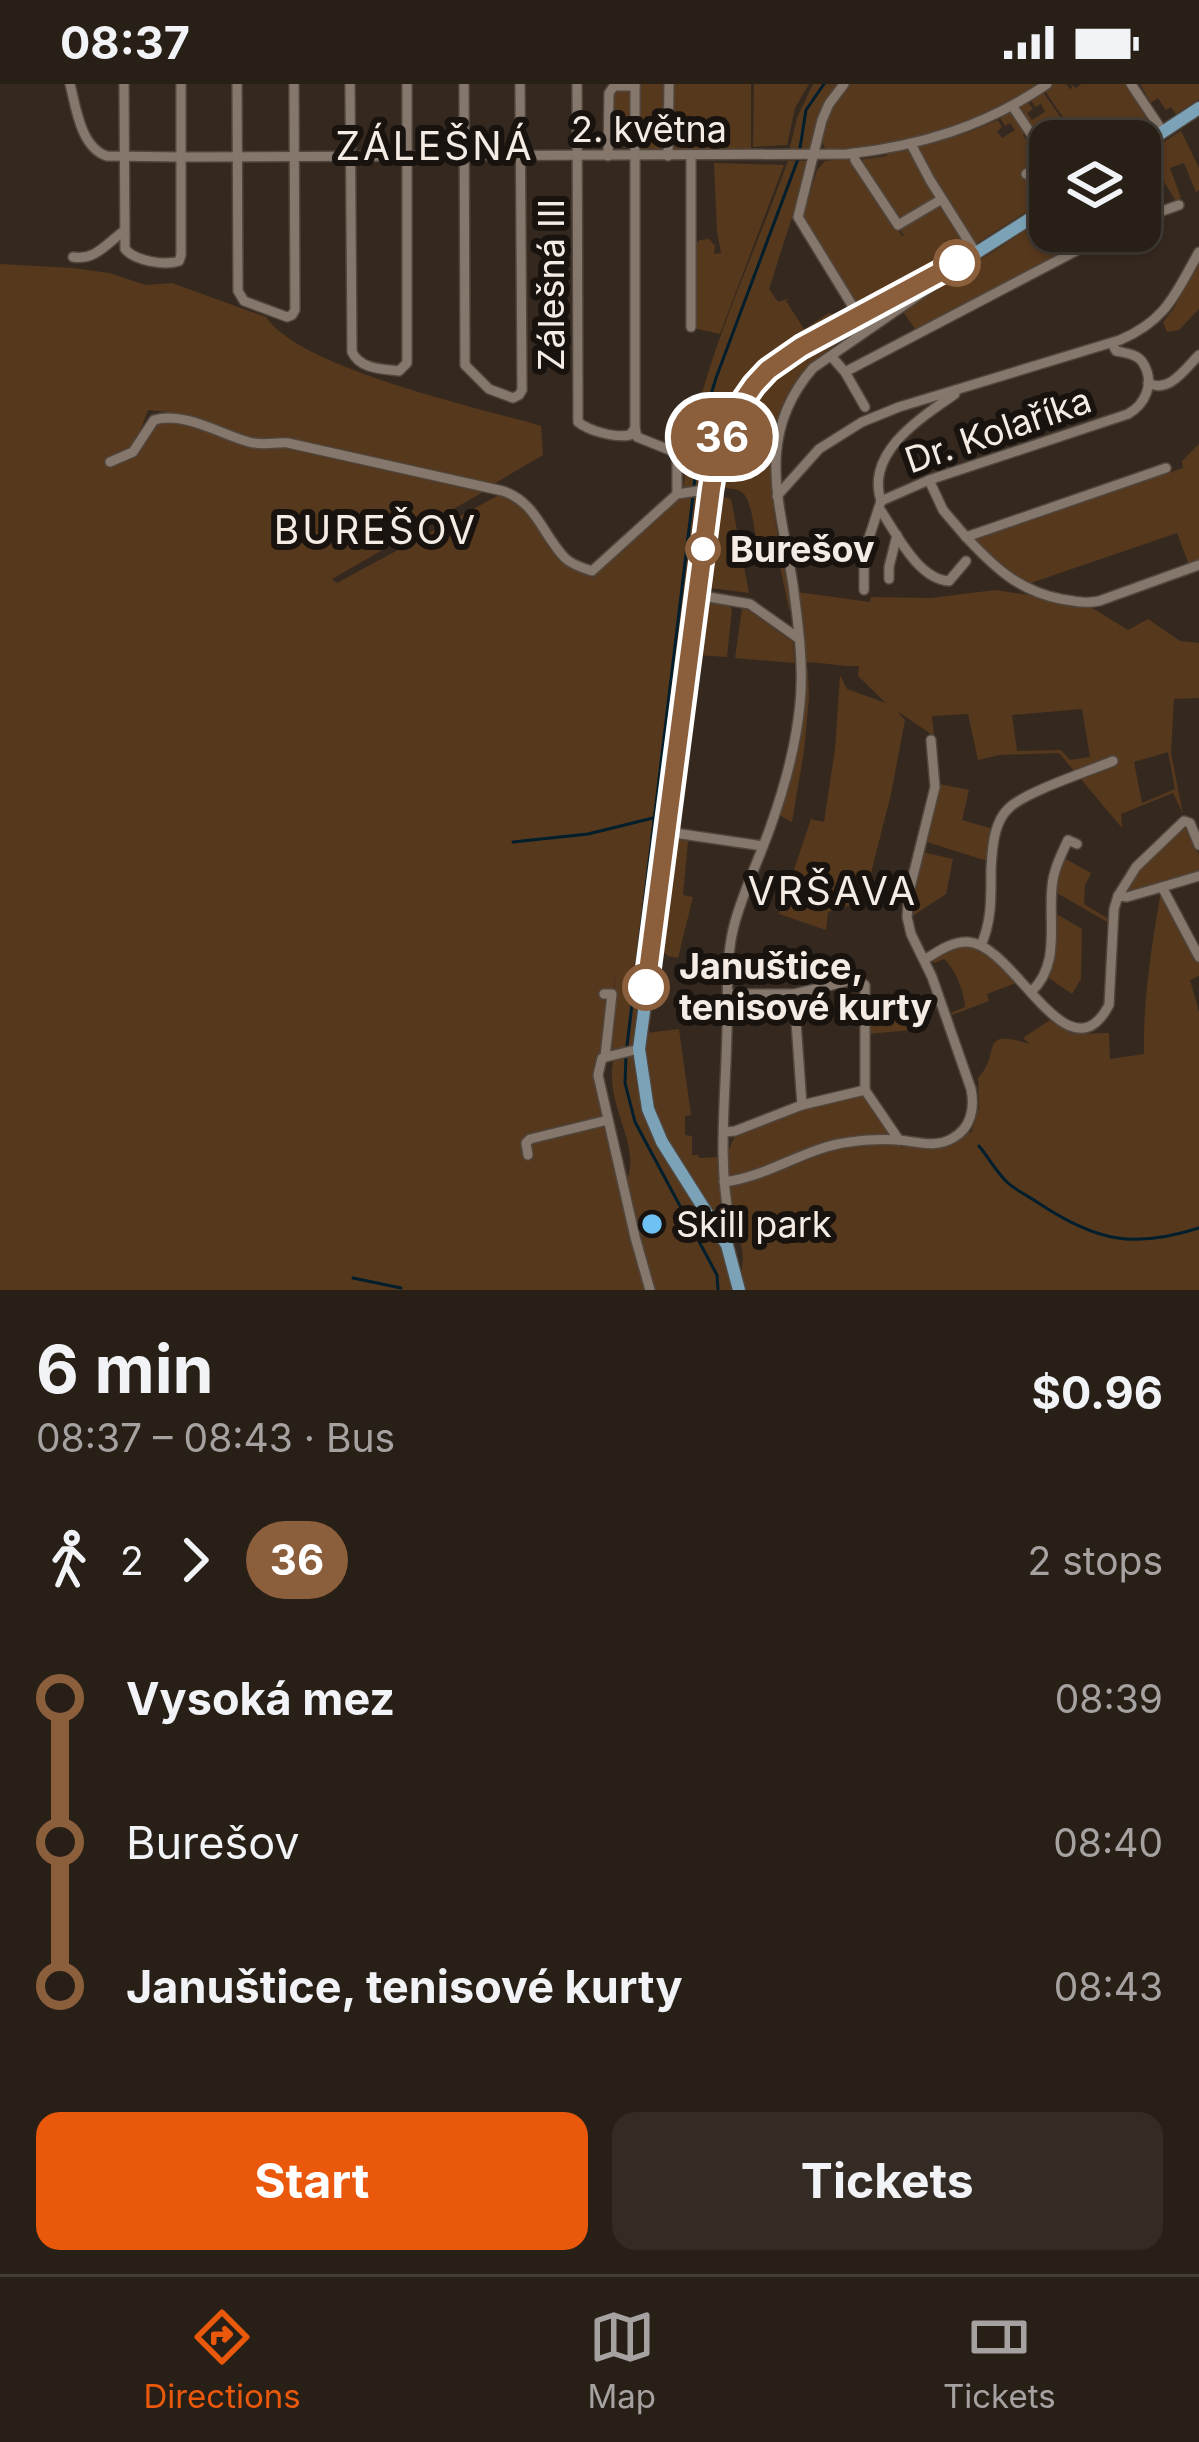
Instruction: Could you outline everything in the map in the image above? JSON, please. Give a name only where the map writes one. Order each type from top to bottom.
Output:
[{"type":"main road","points":[[1163,132],[1199,108]]},
{"type":"main road","points":[[739,1290],[721,1235],[662,1142],[628,1052],[668,832],[707,489],[736,409],[784,357],[1029,219]]},
{"type":"street","points":[[70,84],[94,151],[123,157]]},
{"type":"street","points":[[124,84],[125,248],[131,256],[170,263],[179,261],[181,84]]},
{"type":"street","points":[[237,84],[239,296],[287,317],[293,314],[294,84]]},
{"type":"street","points":[[350,84],[352,352],[364,365],[402,370],[407,363],[407,84]]},
{"type":"street","points":[[464,84],[465,365],[489,388],[509,398],[516,398],[522,390],[520,84]]},
{"type":"street","name":"Zálešná III","points":[[578,84],[578,422],[620,436],[630,435],[635,428]]},
{"type":"street","points":[[668,84],[668,156]]},
{"type":"street","points":[[844,84],[826,110],[799,218],[858,316]]},
{"type":"street","name":"2. května","points":[[123,157],[854,153],[911,144],[970,127],[1047,84]]},
{"type":"street","points":[[1131,84],[1163,132]]},
{"type":"street","points":[[608,156],[609,93],[614,86],[635,85],[635,428],[642,441],[677,453],[680,493]]},
{"type":"street","points":[[1013,106],[1029,130]]},
{"type":"street","points":[[911,144],[976,253]]},
{"type":"street","points":[[854,153],[897,225],[942,199]]},
{"type":"street","points":[[691,155],[691,327]]},
{"type":"street","points":[[1161,212],[1179,206]]},
{"type":"street","points":[[73,257],[93,256],[124,231]]},
{"type":"street","points":[[844,372],[1062,252]]},
{"type":"street","points":[[777,496],[802,464],[862,422],[1139,331],[1177,295],[1199,252]]},
{"type":"street","points":[[721,1235],[730,1224],[724,1182],[731,937],[776,808],[800,700],[793,586],[777,496],[778,436],[786,408],[813,368],[929,288]]},
{"type":"street","name":"Dr. Kolaříka","points":[[864,590],[862,563],[880,504],[929,480],[1138,408],[1148,382],[1142,361],[1116,351],[1112,343]]},
{"type":"street","points":[[1148,382],[1157,387],[1170,384],[1199,355]]},
{"type":"street","points":[[831,356],[865,407]]},
{"type":"street","points":[[959,565],[949,581],[937,580],[914,559],[880,504],[878,482],[883,464],[913,423],[965,388]]},
{"type":"street","points":[[899,407],[910,412],[913,423]]},
{"type":"street","points":[[110,462],[134,452],[160,417],[200,424],[255,445],[288,442],[513,495],[540,519],[565,558],[592,571],[680,493],[707,489]]},
{"type":"street","points":[[966,537],[1166,468]]},
{"type":"street","points":[[929,480],[943,510],[966,537],[1014,583],[1047,596],[1099,601],[1199,565]]},
{"type":"street","points":[[890,579],[897,535]]},
{"type":"street","points":[[698,595],[750,604],[798,638]]},
{"type":"street","points":[[724,1182],[828,1145],[869,1140],[932,1144],[953,1138],[968,1122],[974,1106],[971,1089],[911,934],[907,902],[935,787],[932,740]]},
{"type":"street","points":[[982,945],[991,905],[994,839],[1005,803],[1113,761]]},
{"type":"street","points":[[924,960],[960,943],[982,945],[999,956],[1060,1023],[1082,1027],[1095,1022],[1107,1009],[1118,896],[1136,867],[1182,822],[1190,823],[1199,845]]},
{"type":"street","points":[[668,832],[763,846]]},
{"type":"street","points":[[1030,992],[1044,976],[1050,958],[1052,887],[1068,840]]},
{"type":"street","points":[[1118,896],[1199,876]]},
{"type":"street","points":[[1162,887],[1199,957]]},
{"type":"street","points":[[729,994],[794,994],[857,979],[865,985],[865,1090],[899,1140]]},
{"type":"street","points":[[604,994],[612,994],[605,1057],[598,1075],[650,1290]]},
{"type":"street","points":[[794,994],[802,1105]]},
{"type":"street","points":[[605,1057],[628,1052]]},
{"type":"street","points":[[725,1132],[802,1105],[865,1090]]},
{"type":"street","points":[[528,1155],[530,1139],[608,1120]]},
{"type":"shaded area","points":[[638,84],[751,84],[751,150],[719,150],[718,125],[727,124],[726,117],[715,118],[716,151],[638,150]]},
{"type":"shaded area","points":[[754,84],[809,84],[795,108],[787,145],[753,147]]},
{"type":"shaded area","points":[[813,84],[841,84],[810,149],[792,149],[797,118]]},
{"type":"shaded area","points":[[846,84],[1042,84],[992,111],[938,131],[883,144],[826,150],[820,138],[829,109]]},
{"type":"shaded area","points":[[1053,84],[1066,84],[1070,89],[1071,84],[1076,88],[1081,84],[1129,84],[1152,120],[1065,120],[1045,91]]},
{"type":"shaded area","points":[[1140,84],[1199,84],[1199,99],[1176,114],[1171,107],[1166,110],[1158,98],[1151,103]]},
{"type":"shaded area","points":[[614,89],[632,92],[632,148],[611,147]]},
{"type":"shaded area","points":[[1043,92],[1062,120],[1032,120],[1045,112],[1031,100]]},
{"type":"shaded area","points":[[1028,102],[1033,109],[1027,113],[1032,120],[1029,127],[1018,108]]},
{"type":"shaded area","points":[[1013,111],[1027,131],[1023,135],[1029,144],[1029,210],[974,245],[913,148],[998,120],[1002,138],[1015,130],[1000,118]]},
{"type":"shaded area","points":[[1181,131],[1199,168],[1199,190],[1196,192],[1184,163],[1170,168],[1181,198],[1176,201],[1161,177],[1161,144]]},
{"type":"shaded area","points":[[909,149],[950,224],[971,247],[857,307],[803,217],[817,170],[825,161],[852,158],[904,236],[858,160]]},
{"type":"shaded area","points":[[788,161],[810,161],[769,289],[778,302],[790,298],[786,301],[804,329],[829,313],[836,319],[786,350],[746,384],[718,428],[704,486],[683,489],[711,364]]},
{"type":"shaded area","points":[[714,163],[784,165],[720,334],[693,328],[694,245],[709,239],[714,254],[721,253]]},
{"type":"shaded area","points":[[1029,227],[1029,252],[1067,252],[917,332],[900,307]]},
{"type":"shaded area","points":[[1199,259],[1199,309],[1179,330],[1167,332],[1163,322]]},
{"type":"shaded area","points":[[0,264],[109,273],[146,285],[172,283],[266,317],[285,336],[352,369],[541,426],[543,455],[492,485],[270,437],[255,440],[148,410],[137,440],[157,423],[171,422],[254,447],[284,448],[483,492],[332,579],[337,583],[499,495],[527,514],[563,560],[593,578],[611,556],[682,495],[704,493],[632,1047],[608,1053],[616,973],[602,1066],[604,1091],[628,1177],[629,1150],[612,1074],[614,1057],[630,1053],[645,1112],[725,1255],[735,1290],[0,1290]]},
{"type":"shaded area","points":[[914,293],[819,357],[788,394],[771,452],[771,484],[789,609],[774,539],[757,541],[744,494],[718,486],[728,444],[743,411],[786,362]]},
{"type":"shaded area","points":[[1199,444],[1199,561],[1189,565],[1177,533],[1028,584],[996,564],[972,538],[1183,468],[1182,461]]},
{"type":"shaded area","points":[[715,495],[731,499],[749,593],[703,587]]},
{"type":"shaded area","points":[[995,590],[1029,595],[1089,606],[1128,630],[1148,619],[1180,641],[1199,643],[1199,698],[1174,699],[1171,753],[1183,814],[1173,793],[1121,814],[1122,828],[1059,753],[978,760],[968,714],[932,716],[934,736],[897,711],[905,720],[864,901],[828,912],[826,930],[779,914],[811,819],[824,822],[840,675],[847,689],[886,703],[858,676],[859,666],[803,662],[797,592],[870,602],[871,597],[931,598]],"holes":[[[1082,709],[1090,757],[1070,760],[1061,750],[1017,751],[1012,715]],[[1168,752],[1175,789],[1142,803],[1134,762]]]},
{"type":"shaded area","points":[[703,604],[732,609],[727,657],[697,655]]},
{"type":"shaded area","points":[[742,609],[793,642],[795,663],[735,658]]},
{"type":"shaded area","points":[[805,669],[809,698],[792,822],[779,815],[797,743]]},
{"type":"shaded area","points":[[939,784],[969,790],[962,820],[993,829],[989,858],[927,842]]},
{"type":"shaded area","points":[[1184,825],[1199,855],[1199,873],[1128,892],[1137,870]]},
{"type":"shaded area","points":[[675,839],[688,841],[683,895],[693,897],[678,958],[656,946]]},
{"type":"shaded area","points":[[922,852],[953,859],[946,894],[911,917],[910,905]]},
{"type":"shaded area","points":[[1064,858],[1091,873],[1084,904],[1109,923],[1055,892]]},
{"type":"shaded area","points":[[1168,891],[1199,952],[1199,976],[1190,980],[1199,1012],[1199,1290],[742,1290],[739,1239],[744,1238],[726,1173],[736,1135],[815,1103],[864,1093],[901,1149],[903,1145],[944,1144],[967,1130],[971,1133],[979,1108],[978,1078],[996,1041],[1030,1044],[1023,1038],[1050,1020],[1072,1034],[1109,1033],[1110,1059],[1144,1054],[1154,936],[1160,897]]},
{"type":"shaded area","points":[[1055,913],[1082,929],[1081,979],[1072,994],[1046,976]]},
{"type":"shaded area","points":[[963,946],[987,953],[1016,983],[987,994],[989,1001],[952,1015],[965,1007],[961,988],[948,963],[944,959],[934,963],[932,958]]},
{"type":"shaded area","points":[[906,1001],[911,1030],[868,1034],[868,1004]]},
{"type":"shaded area","points":[[679,1029],[691,1115],[685,1116],[685,1135],[692,1136],[692,1155],[721,1157],[727,1220],[721,1226],[666,1135],[649,1087],[646,1033]]},
{"type":"waterway","points":[[800,148],[806,110],[824,84]]},
{"type":"waterway","points":[[694,486],[701,428],[716,378],[798,159]]},
{"type":"waterway","points":[[627,1046],[693,496]]},
{"type":"waterway","points":[[513,842],[588,834],[653,818]]},
{"type":"waterway","points":[[626,1056],[625,1083],[635,1122],[717,1275],[718,1290]]},
{"type":"waterway","points":[[979,1146],[1012,1186],[1079,1226],[1135,1239],[1199,1228]]},
{"type":"waterway","points":[[353,1278],[401,1288]]},
{"type":"bus line","name":"36","points":[[646,987],[711,489],[722,438],[742,399],[776,363],[957,263]]},
{"type":"place","name":"Burešov","points":[[703,549]]},
{"type":"place","name":"Januštice, tenisové kurty","points":[[646,987]]},
{"type":"place","name":"Skill park","points":[[652,1224]]},
{"type":"district","name":"ZÁLEŠNÁ","points":[[435,146]]},
{"type":"district","name":"BUREŠOV","points":[[376,530]]},
{"type":"district","name":"VRŠAVA","points":[[833,891]]}]
